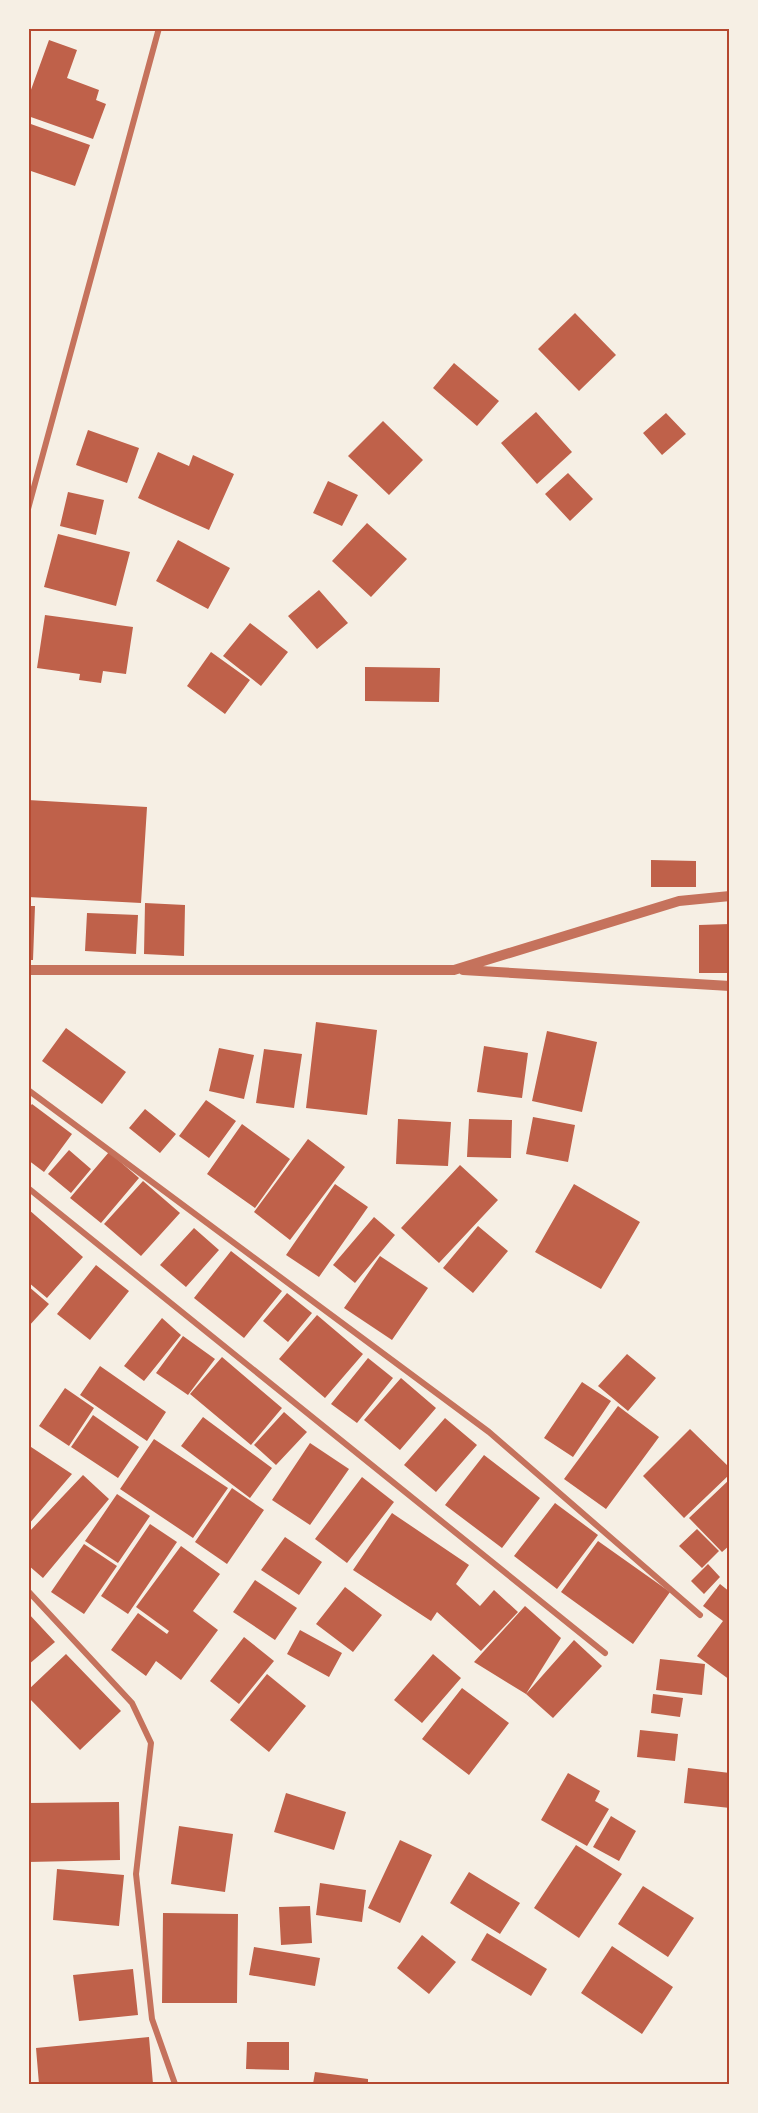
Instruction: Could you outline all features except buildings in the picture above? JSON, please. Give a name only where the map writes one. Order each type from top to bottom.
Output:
[{"type":"street","points":[[28,508],[159,28]]},
{"type":"street","points":[[454,970],[679,902],[729,896]]},
{"type":"street","points":[[28,970],[454,970],[729,986]]},
{"type":"street","points":[[28,1089],[489,1432],[700,1616]]},
{"type":"street","points":[[28,1188],[605,1653]]},
{"type":"street","points":[[28,1591],[132,1703],[150,1743],[136,1874],[152,2019],[175,2085]]}]
